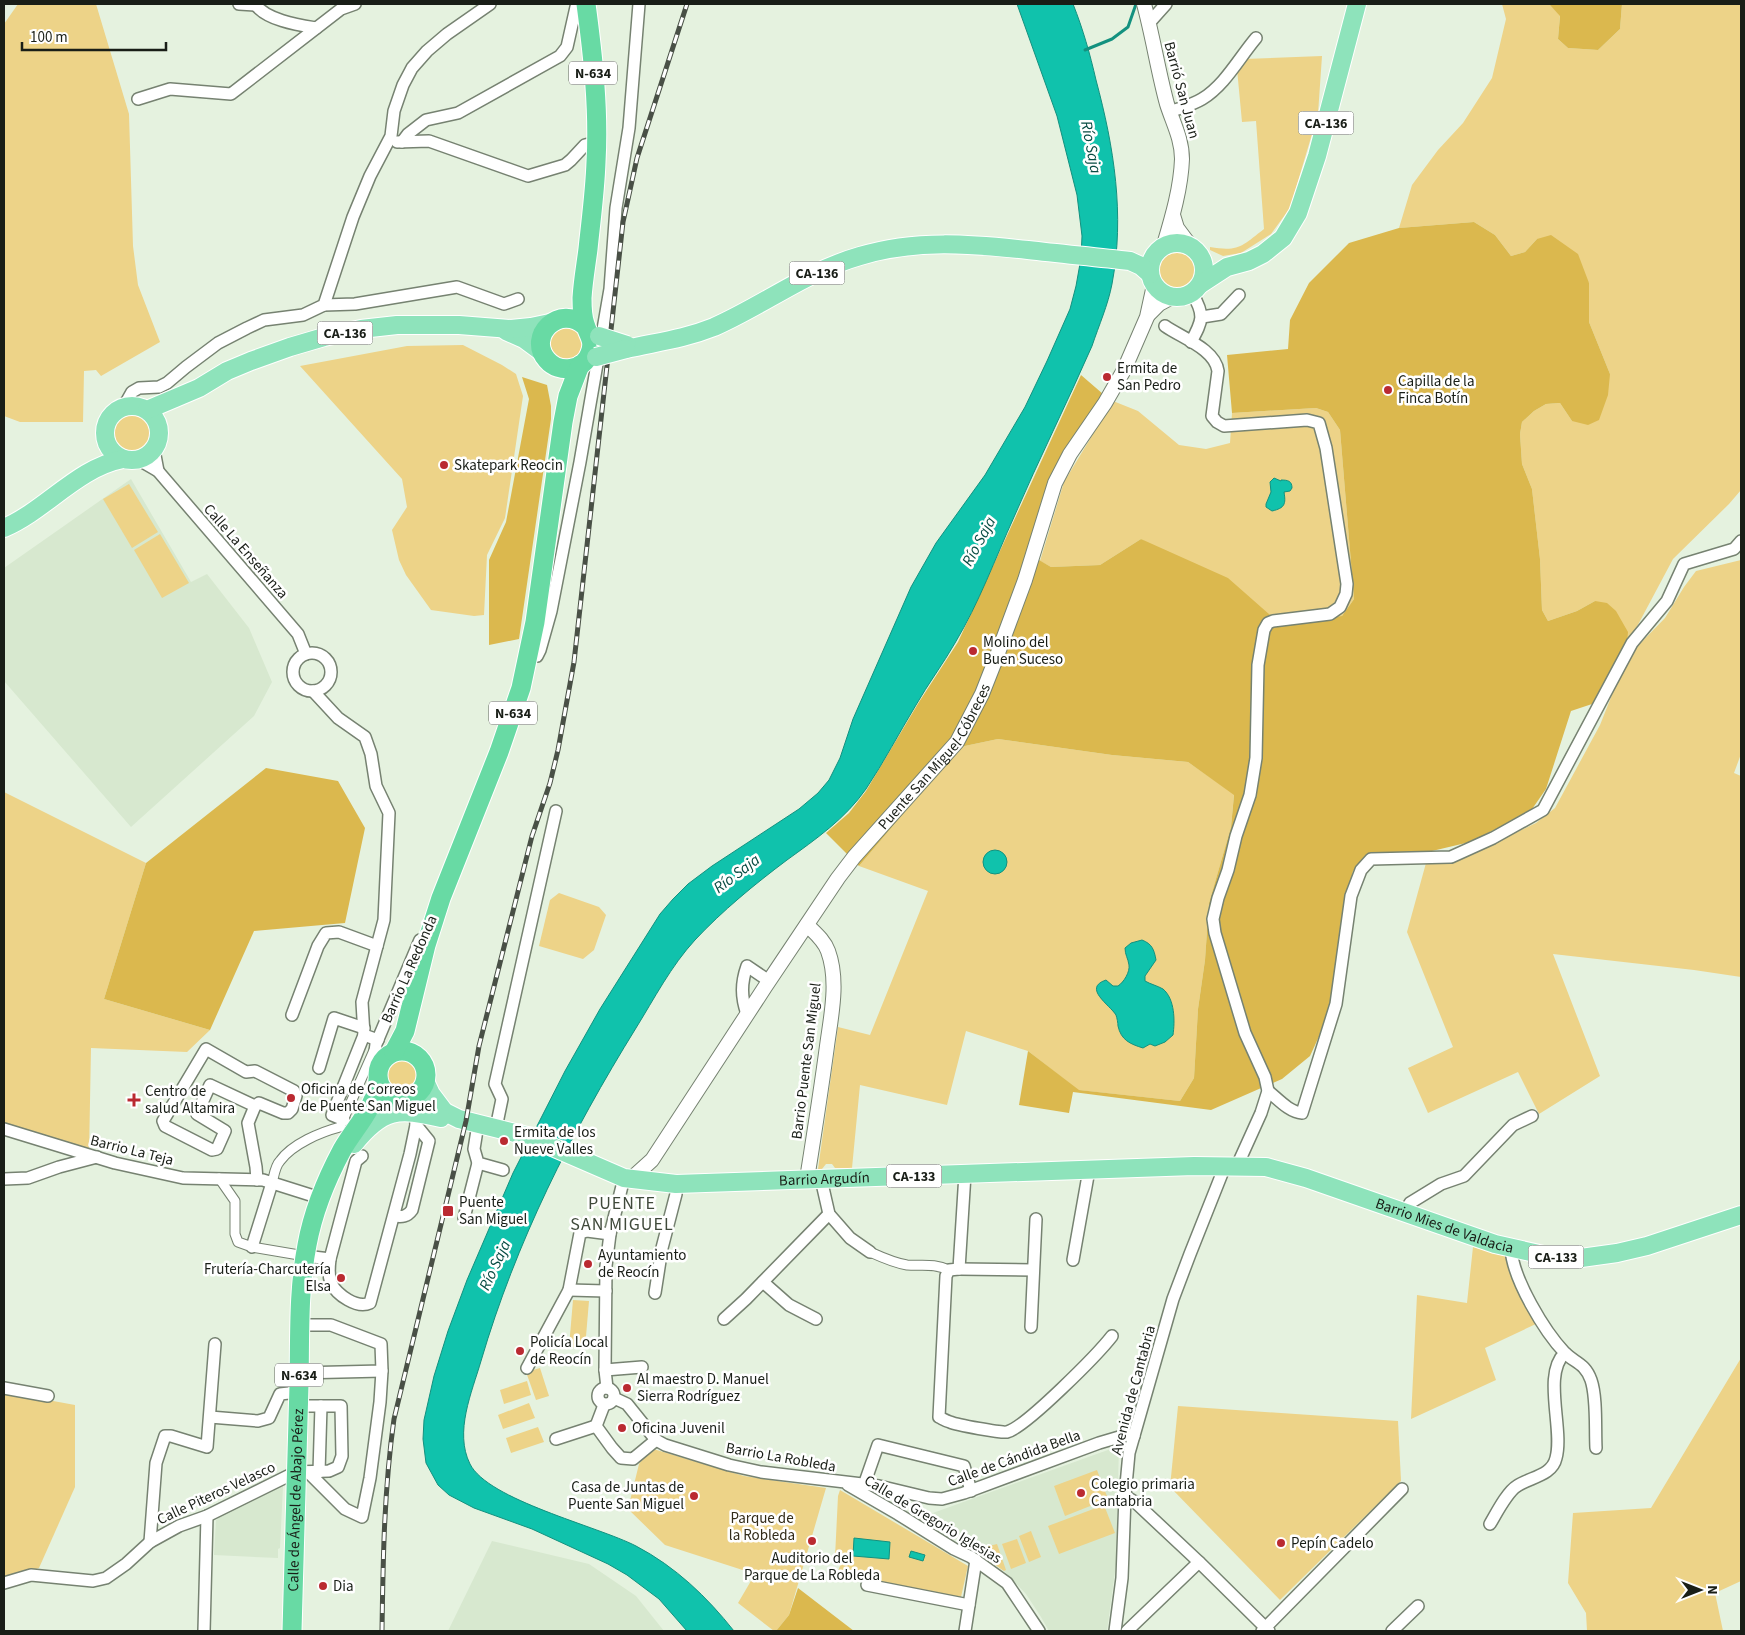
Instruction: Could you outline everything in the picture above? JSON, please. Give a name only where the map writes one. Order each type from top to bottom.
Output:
[{"type":"highway","name":"N-634","points":[[305,1256],[320,1198],[342,1149],[375,1098],[381,1057],[405,1031],[426,945],[441,898],[506,734],[528,657],[535,622],[568,396],[587,361],[592,347],[591,332],[582,299],[595,184],[597,142],[586,4]]},
{"type":"highway","name":"N-634","points":[[563,422],[560,390],[548,360],[542,337],[573,301],[584,272]]},
{"type":"highway","points":[[555,321],[574,319],[591,332]]},
{"type":"highway","points":[[548,360],[567,369],[587,361]]},
{"type":"highway","name":"N-634","points":[[363,1119],[380,1104],[411,1101],[424,1066],[414,1054],[412,1048],[411,1030],[415,991]]},
{"type":"highway","points":[[411,1101],[384,1091],[381,1057],[407,1051],[414,1054]]},
{"type":"highway","name":"Calle de Ángel de Abajo Pérez","points":[[292,1631],[313,1472],[298,1399],[300,1325],[305,1256]]},
{"type":"main road","name":"CA-136","points":[[1196,288],[1215,273],[1263,254],[1282,238],[1298,213],[1317,156],[1357,4]]},
{"type":"main road","name":"CA-136","points":[[587,361],[631,347],[673,340],[715,326],[819,271],[840,262],[896,247],[926,244],[965,244],[1150,263],[1174,242],[1195,250],[1222,265],[1230,266]]},
{"type":"main road","points":[[1195,250],[1205,266],[1204,278],[1196,288]]},
{"type":"main road","name":"CA-136","points":[[1150,263],[1165,294],[1172,297]]},
{"type":"main road","name":"Puente San Miguel-Cóbreces","points":[[1172,297],[1186,296],[1196,288]]},
{"type":"main road","points":[[500,328],[526,328],[555,321]]},
{"type":"main road","name":"CA-136","points":[[199,388],[227,371],[274,352],[324,337],[353,331],[416,324],[500,328]]},
{"type":"main road","points":[[500,328],[524,339],[548,360]]},
{"type":"main road","name":"CA-136","points":[[591,332],[631,347]]},
{"type":"main road","points":[[147,410],[199,388]]},
{"type":"main road","points":[[159,431],[166,418],[174,409],[199,388]]},
{"type":"main road","points":[[4,528],[50,501],[81,476],[110,461],[131,459],[148,456],[154,450],[159,437],[159,431],[156,419],[147,410],[136,406],[123,408],[114,413],[108,422],[105,435],[106,442],[113,452],[131,459]]},
{"type":"main road","points":[[81,476],[106,442]]},
{"type":"main road","points":[[411,1101],[431,1094],[451,1115]]},
{"type":"main road","name":"N-634","points":[[328,1180],[373,1122],[411,1101],[443,1118],[451,1115]]},
{"type":"main road","name":"CA-133","points":[[451,1115],[496,1128]]},
{"type":"main road","name":"Barrio Argudín","points":[[496,1128],[527,1136],[627,1178],[676,1184],[1231,1166]]},
{"type":"main road","name":"Barrio Mies de Valdacia","points":[[1231,1166],[1266,1167],[1298,1176],[1511,1249],[1552,1257],[1581,1258],[1617,1253],[1648,1246],[1741,1215]]},
{"type":"street","points":[[239,4],[255,4],[258,9],[286,23],[316,28]]},
{"type":"street","points":[[138,99],[170,89],[231,94],[341,9],[354,4]]},
{"type":"street","points":[[324,305],[352,217],[370,176],[391,136],[394,111],[403,85],[412,68],[441,39],[490,4]]},
{"type":"street","points":[[402,142],[408,134],[426,120],[458,113],[560,56],[567,48],[576,7],[586,4]]},
{"type":"street","points":[[528,657],[537,656],[540,650],[551,611],[610,289],[616,208],[630,128],[639,4]]},
{"type":"street","points":[[1147,14],[1166,4]]},
{"type":"street","name":"Barrió San Juan","points":[[1147,14],[1170,112],[1179,138],[1182,159],[1173,214],[1150,263]]},
{"type":"street","points":[[1170,112],[1208,95],[1233,69],[1256,38]]},
{"type":"street","points":[[388,142],[429,140],[528,176],[565,165],[585,145],[597,142]]},
{"type":"street","points":[[1173,214],[1177,228],[1195,250]]},
{"type":"street","name":"Puente San Miguel-Cóbreces","points":[[1147,316],[1150,263]]},
{"type":"street","points":[[123,408],[132,392],[139,388],[159,387],[167,384],[218,343],[264,320],[303,315],[324,305],[355,304],[457,287],[504,304],[518,300]]},
{"type":"street","points":[[1191,342],[1201,323],[1202,317],[1196,288]]},
{"type":"street","points":[[1202,317],[1221,314],[1238,295]]},
{"type":"street","name":"Puente San Miguel-Cóbreces","points":[[627,1178],[652,1160],[807,924],[854,857],[957,742],[982,694],[995,661],[1025,580],[1055,483],[1070,454],[1115,386],[1147,316],[1159,304],[1172,297]]},
{"type":"street","points":[[1165,326],[1207,352],[1217,363],[1218,370],[1212,416],[1216,422],[1224,426],[1307,420],[1319,423],[1326,448],[1347,584],[1346,594],[1340,607],[1330,614],[1274,621],[1268,623],[1264,630],[1258,665],[1256,758],[1250,795],[1236,836],[1228,870],[1218,898],[1214,919],[1215,933],[1245,1033],[1268,1091],[1296,1113],[1302,1113],[1336,1004],[1351,896],[1361,870],[1371,859],[1451,857],[1494,838],[1543,810],[1632,643],[1667,601],[1684,564],[1734,549],[1741,541]]},
{"type":"street","name":"Calle La Enseñanza","points":[[154,450],[158,471]]},
{"type":"street","name":"Calle La Enseñanza","points":[[131,459],[158,471],[298,634],[306,654]]},
{"type":"street","points":[[312,653],[324,656],[332,672],[324,687],[313,691],[298,686],[293,674],[296,661],[306,654],[312,653]]},
{"type":"street","points":[[313,691],[338,718],[365,737],[371,754],[376,786],[389,813],[384,920],[362,1002],[364,1032],[332,1115],[344,1120]]},
{"type":"street","points":[[496,1128],[502,1099],[495,1084],[556,811]]},
{"type":"street","name":"Barrio La Redonda","points":[[381,1057],[418,944],[441,898]]},
{"type":"street","name":"Barrio Puente San Miguel","points":[[807,924],[821,938],[828,951],[834,975],[833,1006],[821,1095],[814,1179]]},
{"type":"street","points":[[292,1015],[318,946],[326,933],[339,932],[377,946]]},
{"type":"street","points":[[748,1014],[743,1003],[742,991],[743,978],[748,966],[769,981]]},
{"type":"street","points":[[252,1247],[280,1160],[305,1140],[340,1127],[381,1057],[364,1032],[334,1018],[319,1068]]},
{"type":"street","name":"Barrio La Teja","points":[[206,1049],[246,1072],[255,1071],[294,1091],[296,1096],[292,1109],[288,1113],[282,1113],[259,1103],[255,1106],[210,1085],[197,1114],[225,1131],[217,1149],[212,1150],[165,1126],[163,1120],[206,1049]]},
{"type":"street","name":"Avenida de Cantabria","points":[[1115,1631],[1123,1564],[1125,1496],[1129,1453],[1140,1412],[1174,1299],[1190,1254],[1231,1166],[1261,1113],[1268,1091]]},
{"type":"street","points":[[362,1156],[356,1161],[330,1259],[330,1278],[337,1290],[353,1303],[365,1306],[370,1303],[394,1216],[411,1101]]},
{"type":"street","points":[[394,1216],[402,1217],[409,1215],[412,1210],[429,1141],[411,1101]]},
{"type":"street","points":[[255,1106],[248,1123],[257,1180]]},
{"type":"street","points":[[1404,1213],[1410,1202],[1442,1184],[1464,1176],[1513,1125],[1532,1116]]},
{"type":"street","points":[[464,1218],[478,1163],[474,1150],[478,1124]]},
{"type":"street","name":"Barrio La Teja","points":[[4,1129],[97,1157],[183,1178],[257,1180],[320,1198]]},
{"type":"street","points":[[4,1179],[28,1178],[97,1157]]},
{"type":"street","points":[[652,1160],[654,1182]]},
{"type":"street","points":[[478,1163],[503,1170]]},
{"type":"street","points":[[1072,1260],[1089,1170]]},
{"type":"street","points":[[965,1174],[954,1269],[946,1276],[939,1417],[951,1422],[1006,1432],[1017,1427],[1101,1350],[1112,1336]]},
{"type":"street","points":[[219,1178],[236,1201],[236,1234],[238,1242],[252,1247],[330,1259]]},
{"type":"street","name":"Barrio La Robleda","points":[[607,1388],[605,1370],[606,1266],[610,1234],[627,1178]]},
{"type":"street","points":[[814,1179],[829,1214],[850,1238],[870,1252],[886,1260],[906,1264],[939,1265],[954,1269],[1034,1270]]},
{"type":"street","points":[[655,1293],[662,1248],[676,1194],[676,1184]]},
{"type":"street","points":[[724,1320],[829,1214]]},
{"type":"street","points":[[1031,1327],[1036,1219]]},
{"type":"street","points":[[527,1368],[569,1290],[580,1233],[587,1231],[610,1234]]},
{"type":"street","points":[[1511,1249],[1516,1273],[1536,1315],[1565,1353],[1581,1363],[1591,1380],[1596,1448]]},
{"type":"street","points":[[763,1282],[789,1306],[816,1319]]},
{"type":"street","points":[[569,1290],[606,1291]]},
{"type":"street","points":[[300,1325],[332,1325],[381,1344],[380,1402],[370,1478],[362,1516],[345,1509],[313,1472],[321,1406]]},
{"type":"street","points":[[150,1542],[156,1463],[164,1436],[171,1436],[207,1447],[215,1344]]},
{"type":"street","points":[[1490,1524],[1515,1486],[1541,1475],[1552,1466],[1556,1458],[1558,1436],[1554,1384],[1555,1370],[1560,1358],[1565,1353]]},
{"type":"street","points":[[605,1370],[642,1367]]},
{"type":"street","points":[[299,1373],[382,1371]]},
{"type":"street","points":[[4,1388],[48,1396]]},
{"type":"street","name":"Barrio La Robleda","points":[[596,1426],[604,1405],[599,1401],[597,1395],[601,1389],[607,1388],[613,1391],[614,1398],[627,1404],[656,1440],[664,1445],[746,1469],[844,1483]]},
{"type":"street","points":[[210,1417],[258,1420],[269,1418],[280,1394],[321,1406],[341,1406],[342,1456],[338,1467],[313,1472]]},
{"type":"street","points":[[604,1405],[611,1403],[614,1398]]},
{"type":"street","points":[[556,1439],[596,1426],[612,1448],[622,1458],[627,1460],[633,1459],[656,1440]]},
{"type":"street","name":"Calle de Cándida Bella","points":[[844,1483],[885,1488],[942,1499],[971,1491],[1099,1443],[1126,1435],[1134,1436]]},
{"type":"street","points":[[864,1485],[878,1445],[964,1466],[971,1491]]},
{"type":"street","name":"Calle Piteros Velasco","points":[[4,1583],[31,1575],[93,1581],[106,1578],[126,1564],[150,1542],[179,1526],[313,1472]]},
{"type":"street","name":"Calle de Gregorio Iglesias","points":[[844,1483],[954,1549],[976,1560],[1008,1583],[1039,1631]]},
{"type":"street","points":[[885,1488],[889,1500],[898,1514]]},
{"type":"street","points":[[1125,1496],[1135,1502],[1200,1562],[1266,1630],[1402,1489]]},
{"type":"street","points":[[204,1631],[207,1516]]},
{"type":"street","points":[[964,1631],[976,1560]]},
{"type":"street","points":[[1127,1631],[1200,1562]]},
{"type":"street","points":[[867,1585],[969,1605]]},
{"type":"street","points":[[1392,1631],[1418,1606]]},
{"type":"shaded area","points":[[1549,4],[1622,4],[1620,29],[1598,50],[1568,48],[1558,39],[1560,16]]},
{"type":"shaded area","points":[[1474,222],[1495,235],[1511,256],[1525,252],[1537,239],[1551,235],[1578,254],[1589,283],[1589,322],[1610,374],[1608,395],[1599,420],[1588,425],[1572,421],[1560,403],[1546,404],[1534,411],[1522,422],[1520,434],[1522,464],[1532,489],[1540,559],[1542,610],[1548,621],[1577,611],[1595,601],[1607,603],[1616,611],[1628,632],[1627,643],[1598,702],[1571,711],[1546,789],[1530,812],[1470,842],[1411,856],[1371,855],[1353,871],[1346,903],[1341,966],[1327,1019],[1310,1056],[1282,1079],[1211,1110],[1073,1092],[1069,1113],[1019,1105],[1028,1051],[1079,1090],[1180,1101],[1194,1078],[1198,1009],[1205,960],[1209,903],[1231,827],[1234,795],[1188,762],[1112,755],[998,739],[960,747],[859,866],[826,833],[849,813],[866,791],[919,702],[958,642],[1081,375],[1103,394],[1058,462],[1040,506],[1027,553],[1051,567],[1100,565],[1141,539],[1228,578],[1278,622],[1342,616],[1354,599],[1340,430],[1328,412],[1316,408],[1232,413],[1227,355],[1288,349],[1290,320],[1309,283],[1349,243],[1399,228]]},
{"type":"shaded area","points":[[522,377],[547,385],[551,406],[551,419],[519,639],[489,645],[489,560],[506,522],[529,399]]},
{"type":"shaded area","points":[[131,479],[191,582],[207,574],[249,628],[272,682],[254,716],[131,827],[4,681],[4,568]]},
{"type":"shaded area","points":[[266,768],[338,781],[365,828],[345,923],[254,931],[210,1030],[104,999],[146,863]]},
{"type":"shaded area","points":[[1119,1446],[1116,1564],[1107,1631],[1049,1631],[1026,1594],[1004,1571],[982,1555],[919,1518]]},
{"type":"shaded area","points":[[283,1486],[278,1558],[214,1555],[218,1515]]},
{"type":"shaded area","points":[[492,1541],[589,1564],[636,1596],[664,1631],[448,1631]]},
{"type":"shaded area","points":[[798,1588],[854,1631],[776,1631],[789,1615]]},
{"type":"green space","points":[[18,4],[96,4],[129,114],[133,246],[138,285],[160,342],[101,376],[96,370],[84,371],[83,422],[20,422],[4,416],[4,24]]},
{"type":"green space","points":[[1502,4],[1549,4],[1560,15],[1558,39],[1568,48],[1598,50],[1620,29],[1622,4],[1741,4],[1741,490],[1673,559],[1624,651],[1595,601],[1577,611],[1548,621],[1542,610],[1540,559],[1532,489],[1522,464],[1520,434],[1522,422],[1534,411],[1546,404],[1560,403],[1572,421],[1610,374],[1589,322],[1589,283],[1537,239],[1525,252],[1511,256],[1495,235],[1474,222],[1399,228],[1412,185],[1438,150],[1463,123],[1492,78],[1506,19]]},
{"type":"green space","points":[[1322,56],[1318,114],[1290,208],[1271,234],[1241,253],[1223,256],[1210,250],[1210,247],[1228,249],[1240,246],[1264,229],[1256,121],[1242,122],[1237,69],[1244,59]]},
{"type":"green space","points":[[1178,252],[1191,258],[1197,271],[1191,284],[1178,290],[1165,284],[1159,271],[1165,258]]},
{"type":"green space","points":[[573,324],[587,345],[571,364],[549,354],[549,335],[554,329]]},
{"type":"green space","points":[[463,345],[516,374],[523,396],[505,518],[487,555],[484,615],[474,616],[431,610],[406,575],[399,560],[392,530],[407,507],[402,479],[300,366],[407,346]]},
{"type":"green space","points":[[1113,401],[1138,411],[1179,445],[1206,449],[1230,443],[1232,413],[1316,408],[1328,412],[1340,430],[1354,599],[1342,616],[1278,622],[1141,539],[1100,565],[1051,567],[1040,561],[1064,482]]},
{"type":"green space","points":[[137,413],[145,416],[151,422],[154,434],[151,446],[145,452],[129,455],[121,452],[115,446],[112,430],[115,422],[121,416]]},
{"type":"green space","points":[[129,484],[158,532],[132,548],[103,499]]},
{"type":"green space","points":[[160,534],[189,583],[162,598],[134,550]]},
{"type":"green space","points":[[1741,560],[1741,754],[1734,773],[1741,776],[1741,977],[1553,954],[1600,1076],[1539,1114],[1518,1072],[1428,1113],[1408,1068],[1453,1047],[1407,932],[1426,863],[1454,862],[1536,823],[1555,808],[1600,725],[1627,657],[1665,618],[1696,571]]},
{"type":"green space","points":[[998,739],[1112,755],[1188,762],[1234,794],[1231,827],[1209,903],[1205,960],[1198,1009],[1194,1078],[1180,1101],[1078,1090],[1028,1051],[966,1031],[947,1105],[860,1085],[852,1168],[835,1168],[832,1164],[826,1164],[822,1169],[818,1169],[838,1027],[870,1035],[928,891],[859,866],[960,747]]},
{"type":"green space","points":[[4,792],[146,863],[104,999],[210,1030],[187,1052],[91,1048],[89,1155],[4,1129]]},
{"type":"green space","points":[[559,893],[599,907],[606,915],[594,950],[583,959],[539,946],[550,900]]},
{"type":"green space","points":[[402,1059],[408,1060],[413,1064],[417,1069],[417,1081],[413,1086],[408,1090],[402,1091],[396,1090],[391,1086],[387,1081],[386,1075],[387,1069],[391,1064],[396,1060]]},
{"type":"green space","points":[[1473,1247],[1507,1257],[1538,1323],[1485,1348],[1496,1380],[1411,1419],[1417,1295],[1467,1303]]},
{"type":"green space","points":[[573,1300],[589,1301],[585,1348],[569,1347]]},
{"type":"green space","points":[[1741,1358],[1741,1581],[1715,1593],[1723,1631],[1587,1631],[1586,1613],[1568,1583],[1573,1513],[1651,1508]]},
{"type":"green space","points":[[540,1368],[549,1396],[536,1400],[526,1372]]},
{"type":"green space","points":[[527,1381],[531,1395],[504,1404],[500,1390]]},
{"type":"green space","points":[[4,1392],[75,1405],[75,1487],[39,1568],[4,1579]]},
{"type":"green space","points":[[529,1403],[535,1418],[503,1429],[498,1415]]},
{"type":"green space","name":"Pepín Cadelo","points":[[1178,1406],[1398,1421],[1401,1481],[1280,1600],[1170,1487]]},
{"type":"green space","points":[[538,1427],[544,1442],[511,1453],[506,1438]]},
{"type":"green space","name":"Parque de la Robleda","points":[[650,1448],[744,1476],[826,1488],[789,1615],[776,1631],[738,1603],[755,1574],[665,1545],[628,1509],[639,1464]]},
{"type":"green space","name":"Colegio primaria Cantabria","points":[[1097,1470],[1108,1499],[1065,1516],[1054,1486]]},
{"type":"green space","points":[[840,1490],[968,1566],[961,1597],[912,1590],[837,1574],[840,1566],[835,1557],[838,1496]]},
{"type":"green space","points":[[1104,1505],[1115,1533],[1059,1554],[1048,1526]]},
{"type":"green space","points":[[1031,1531],[1041,1557],[1029,1562],[1019,1536]]},
{"type":"green space","points":[[1017,1539],[1026,1563],[1011,1569],[1002,1544]]},
{"type":"green space","points":[[997,1544],[1006,1570],[1004,1571],[973,1550]]},
{"type":"water","name":"Río Saja","points":[[1017,4],[1073,4],[1086,42],[1108,130],[1116,181],[1118,232],[1112,284],[1092,346],[964,628],[866,789],[849,810],[830,828],[751,888],[695,940],[656,994],[612,1068],[568,1148],[528,1231],[495,1317],[466,1412],[464,1439],[466,1452],[470,1464],[481,1477],[498,1489],[520,1500],[618,1538],[651,1554],[702,1595],[734,1631],[687,1631],[659,1599],[627,1575],[608,1564],[532,1529],[474,1508],[449,1495],[438,1485],[426,1463],[423,1439],[424,1420],[434,1376],[467,1280],[513,1173],[565,1071],[600,1009],[660,914],[688,884],[799,809],[818,793],[829,780],[840,758],[853,719],[911,587],[936,543],[985,475],[1025,407],[1070,309],[1081,258],[1082,236],[1077,195],[1057,116]]},
{"type":"water","points":[[1274,478],[1281,481],[1289,481],[1292,488],[1290,491],[1284,492],[1284,505],[1272,511],[1266,507],[1266,504],[1271,492],[1270,482]]},
{"type":"water","points":[[995,850],[1003,854],[1007,862],[1003,870],[995,874],[987,870],[983,862],[987,854]]},
{"type":"water","points":[[1142,940],[1152,947],[1156,960],[1145,976],[1145,981],[1163,989],[1167,993],[1172,1004],[1174,1023],[1173,1035],[1165,1042],[1155,1046],[1150,1044],[1143,1048],[1130,1043],[1121,1035],[1116,1015],[1097,992],[1099,983],[1106,980],[1113,986],[1118,986],[1122,982],[1128,974],[1129,968],[1125,948],[1131,943]]},
{"type":"water","points":[[854,1538],[890,1542],[889,1559],[853,1556]]},
{"type":"water","points":[[911,1551],[925,1555],[923,1561],[909,1557]]},
{"type":"waterway","points":[[1085,50],[1112,39],[1128,27],[1136,4]]},
{"type":"railway","points":[[382,1631],[386,1498],[394,1419],[466,1121],[479,1046],[532,836],[550,783],[558,750],[574,662],[623,222],[637,158],[687,4]]},
{"type":"place","name":"Ermita de San Pedro","points":[[1107,377]]},
{"type":"place","name":"Capilla de la Finca Botín","points":[[1388,390]]},
{"type":"place","name":"Skatepark Reocin","points":[[444,465]]},
{"type":"place","name":"Molino del Buen Suceso","points":[[973,651]]},
{"type":"place","name":"Oficina de Correos de Puente San Miguel","points":[[291,1098]]},
{"type":"place","name":"Centro de salud Altamira","points":[[134,1100]]},
{"type":"place","name":"Ermita de los Nueve Valles","points":[[504,1141]]},
{"type":"place","name":"Puente San Miguel","points":[[448,1211]]},
{"type":"place","name":"Ayuntamiento de Reocín","points":[[588,1264]]},
{"type":"place","name":"Frutería-Charcutería Elsa","points":[[341,1278]]},
{"type":"place","name":"Policía Local de Reocín","points":[[520,1351]]},
{"type":"place","name":"Al maestro D. Manuel Sierra Rodríguez","points":[[627,1388]]},
{"type":"place","name":"Oficina Juvenil","points":[[622,1428]]},
{"type":"place","name":"Colegio primaria Cantabria","points":[[1081,1493]]},
{"type":"place","name":"Casa de Juntas de Puente San Miguel","points":[[694,1496]]},
{"type":"place","name":"Auditorio del Parque de La Robleda","points":[[812,1541]]},
{"type":"place","name":"Pepín Cadelo","points":[[1281,1543]]},
{"type":"place","name":"Dia","points":[[323,1586]]},
{"type":"district","name":"PUENTE SAN MIGUEL","points":[[622,1213]]}]
